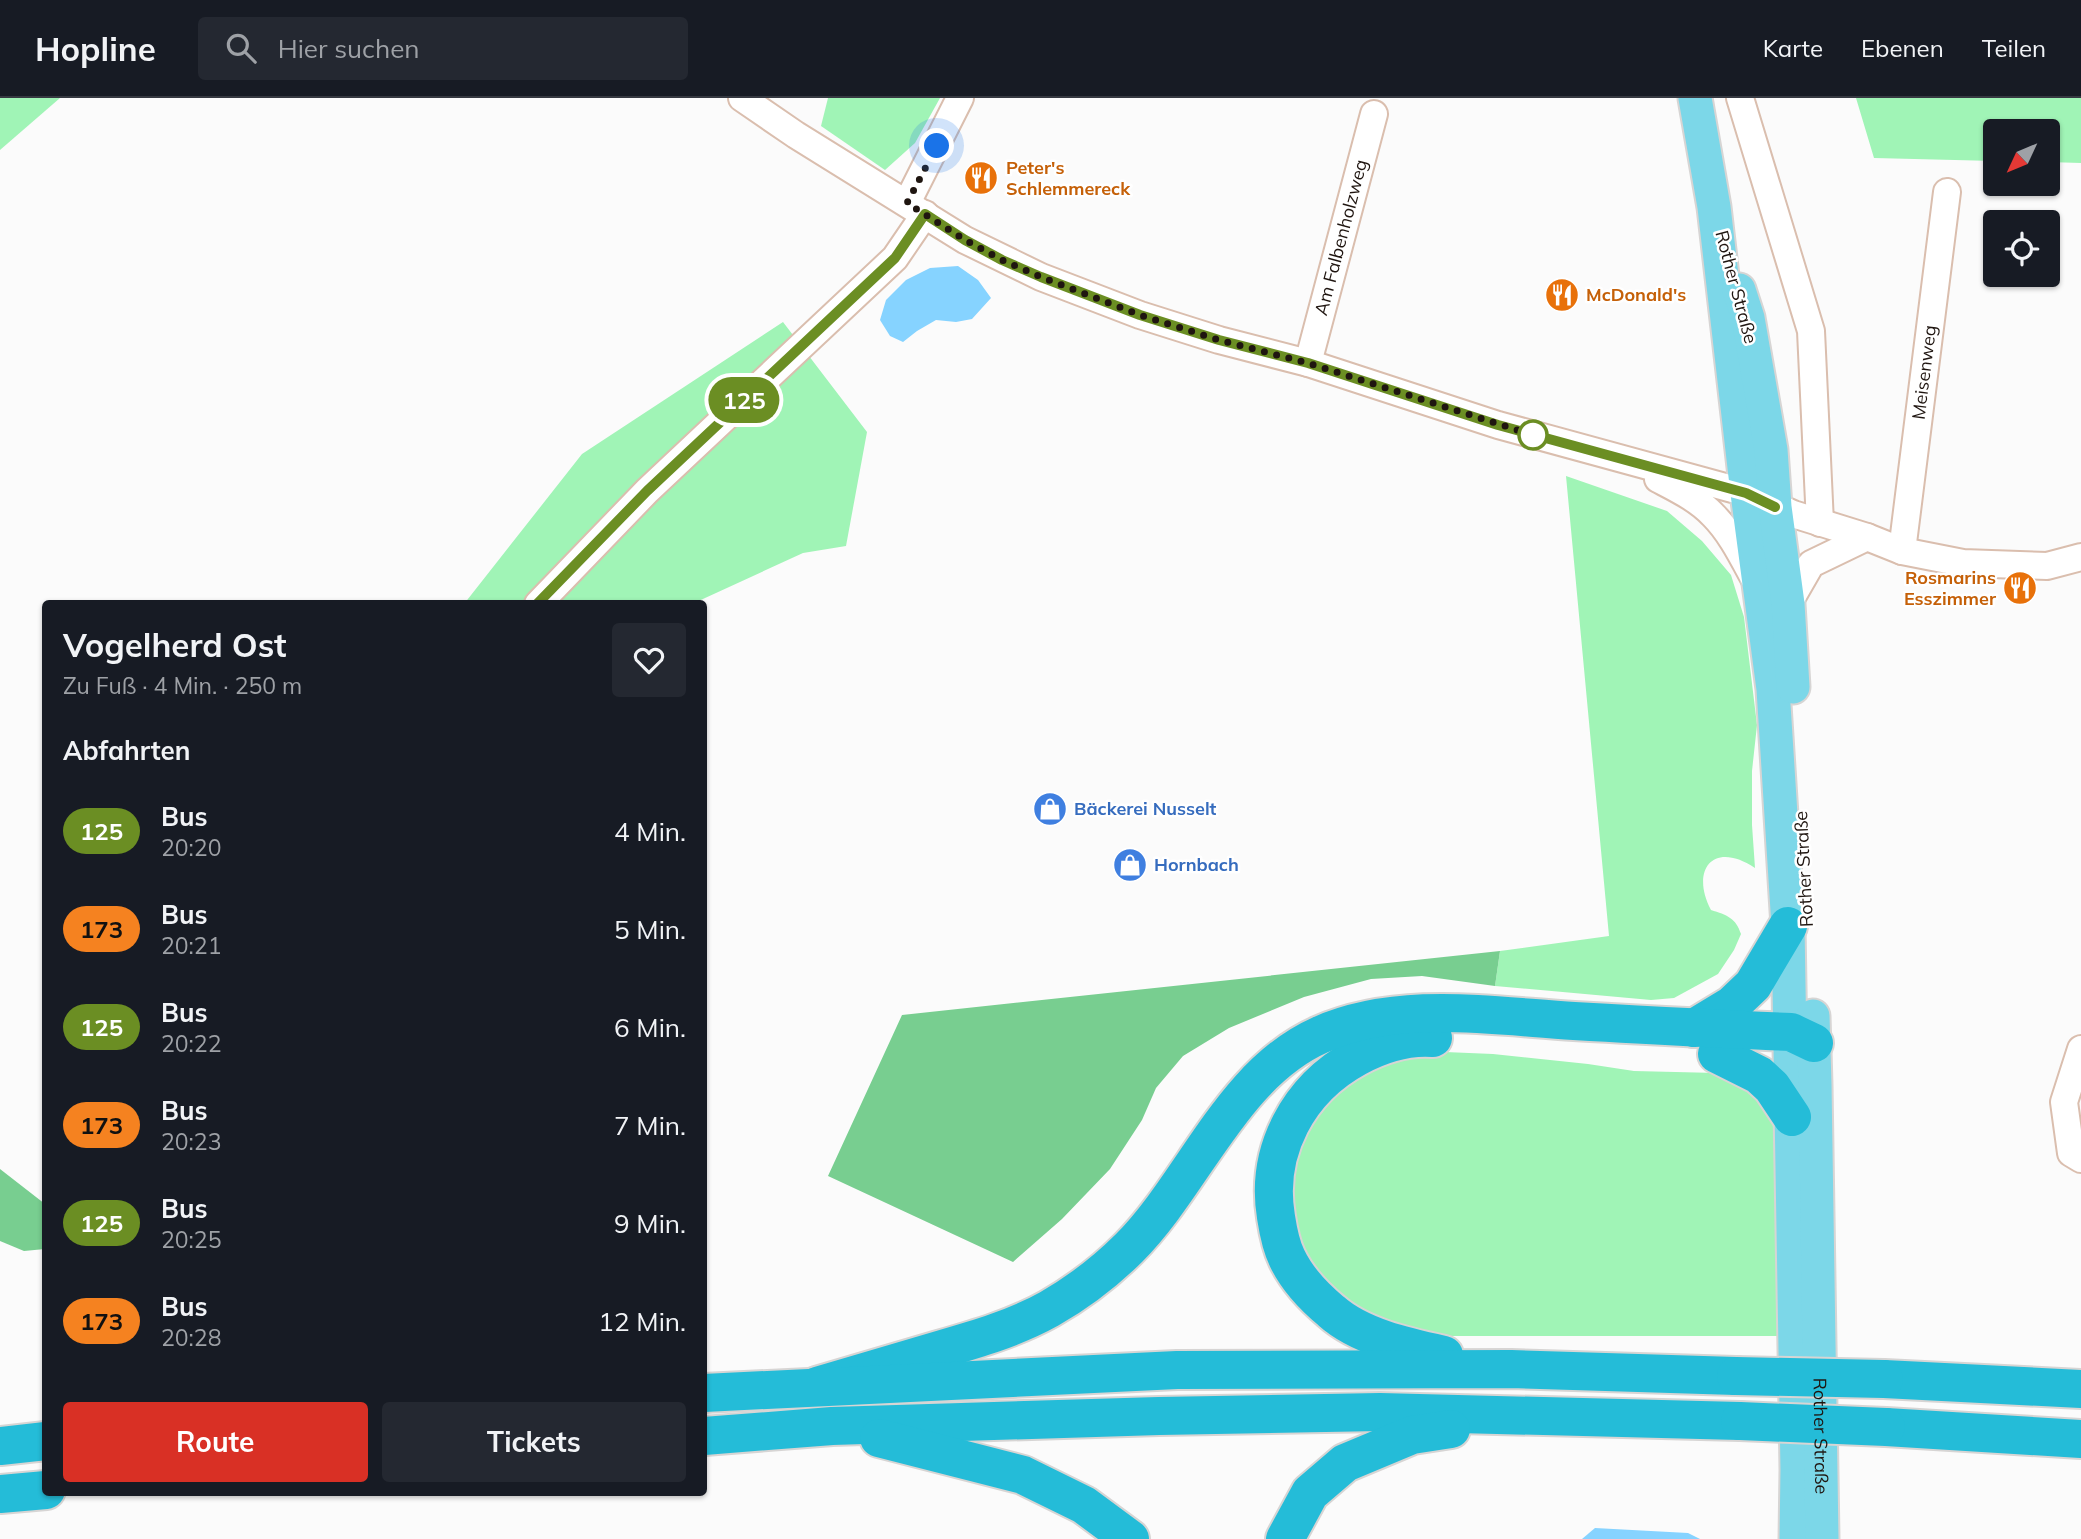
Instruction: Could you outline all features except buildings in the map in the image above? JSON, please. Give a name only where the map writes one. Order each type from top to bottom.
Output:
[{"type":"highway","points":[[1706,1041],[1732,1005],[1753,985],[1788,926]]},
{"type":"highway","points":[[817,1386],[976,1339],[1020,1323],[1050,1308],[1099,1274],[1128,1249],[1154,1221],[1212,1136],[1263,1076],[1292,1052],[1319,1035],[1359,1021],[1424,1013],[1706,1041],[1759,1075],[1772,1087],[1791,1118]]},
{"type":"highway","points":[[1511,1369],[1405,1347],[1365,1332],[1333,1313],[1305,1286],[1287,1257],[1272,1194],[1275,1166],[1285,1133],[1302,1104],[1323,1081],[1345,1063],[1397,1040],[1420,1037],[1799,1042]]},
{"type":"highway","points":[[707,1393],[1177,1370],[1511,1369],[1884,1379],[2081,1389]]},
{"type":"highway","points":[[707,1436],[832,1426],[1380,1412],[1740,1421],[2081,1438]]},
{"type":"highway","points":[[1285,1539],[1310,1493],[1345,1463],[1412,1435],[1529,1417]]},
{"type":"highway","points":[[832,1426],[1023,1475],[1084,1505],[1130,1539]]},
{"type":"highway","points":[[0,1446],[42,1441]]},
{"type":"highway","points":[[0,1494],[42,1490]]},
{"type":"main road","name":"Rother Straße","points":[[1695,98],[1761,500],[1774,596],[1799,1042],[1822,1539]]},
{"type":"main road","name":"Rother Straße","points":[[1774,596],[1773,690],[1788,926],[1799,1042],[1791,1118],[1796,1539]]},
{"type":"street","points":[[742,98],[796,135],[965,240],[1041,277],[1140,315],[1219,340],[1308,363],[1498,425],[1617,456],[1761,500],[1902,551],[1963,563],[2035,566],[2047,566],[2081,557]]},
{"type":"street","points":[[541,600],[647,491],[895,258],[960,98]]},
{"type":"street","points":[[1740,98],[1811,331],[1820,523]]},
{"type":"street","name":"Am Falbenholzweg","points":[[1308,363],[1374,114]]},
{"type":"street","name":"Meisenweg","points":[[1902,551],[1947,192]]},
{"type":"street","points":[[1617,456],[1690,496],[1713,515],[1774,596],[1811,564],[1867,537]]},
{"type":"street","points":[[2081,1049],[2064,1102],[2071,1153],[2081,1159]]},
{"type":"green space","points":[[0,98],[60,98],[0,150]]},
{"type":"green space","points":[[828,98],[940,98],[915,143],[885,170],[821,126]]},
{"type":"green space","points":[[1856,98],[2081,98],[2081,163],[2060,162],[2060,119],[1983,119],[1983,161],[1874,158]]},
{"type":"green space","points":[[783,322],[867,432],[846,546],[803,553],[701,600],[467,600],[582,454]]},
{"type":"green space","points":[[1566,476],[1667,511],[1702,541],[1731,575],[1744,617],[1757,725],[1752,771],[1755,868],[1727,857],[1717,858],[1709,864],[1703,883],[1711,910],[1730,918],[1741,934],[1718,974],[1674,998],[1651,1000],[1495,986],[1500,951],[1609,936]]},
{"type":"green space","points":[[1500,951],[1495,986],[1422,976],[1371,979],[1304,997],[1229,1028],[1183,1056],[1156,1088],[1142,1120],[1110,1169],[1062,1219],[1013,1262],[828,1176],[902,1015]]},
{"type":"green space","points":[[1421,1051],[1493,1054],[1634,1071],[1717,1073],[1756,1093],[1777,1121],[1786,1336],[1440,1336],[1377,1327],[1298,1256],[1287,1160],[1305,1120],[1347,1076]]},
{"type":"green space","points":[[0,1169],[42,1202],[42,1249],[24,1251],[0,1241]]},
{"type":"water","points":[[958,266],[978,280],[991,298],[972,319],[956,322],[936,320],[903,342],[890,336],[880,320],[886,300],[906,280],[930,268]]},
{"type":"water","points":[[1595,1528],[1688,1533],[1700,1539],[1582,1539]]},
{"type":"bus line","name":"125","points":[[541,600],[647,491],[895,258],[925,214],[1002,260],[1140,315],[1219,340],[1308,363],[1498,425],[1746,493],[1775,507]]},
{"type":"place","name":"Peter's Schlemmereck","points":[[981,178]]},
{"type":"place","name":"McDonald's","points":[[1562,295]]},
{"type":"place","name":"Rosmarins Esszimmer","points":[[2020,588]]},
{"type":"place","name":"Bäckerei Nusselt","points":[[1050,809]]},
{"type":"place","name":"Hornbach","points":[[1130,865]]},
{"type":"route","points":[[937,146],[907,203],[1002,260],[1140,315],[1219,340],[1308,363],[1533,435]]}]
